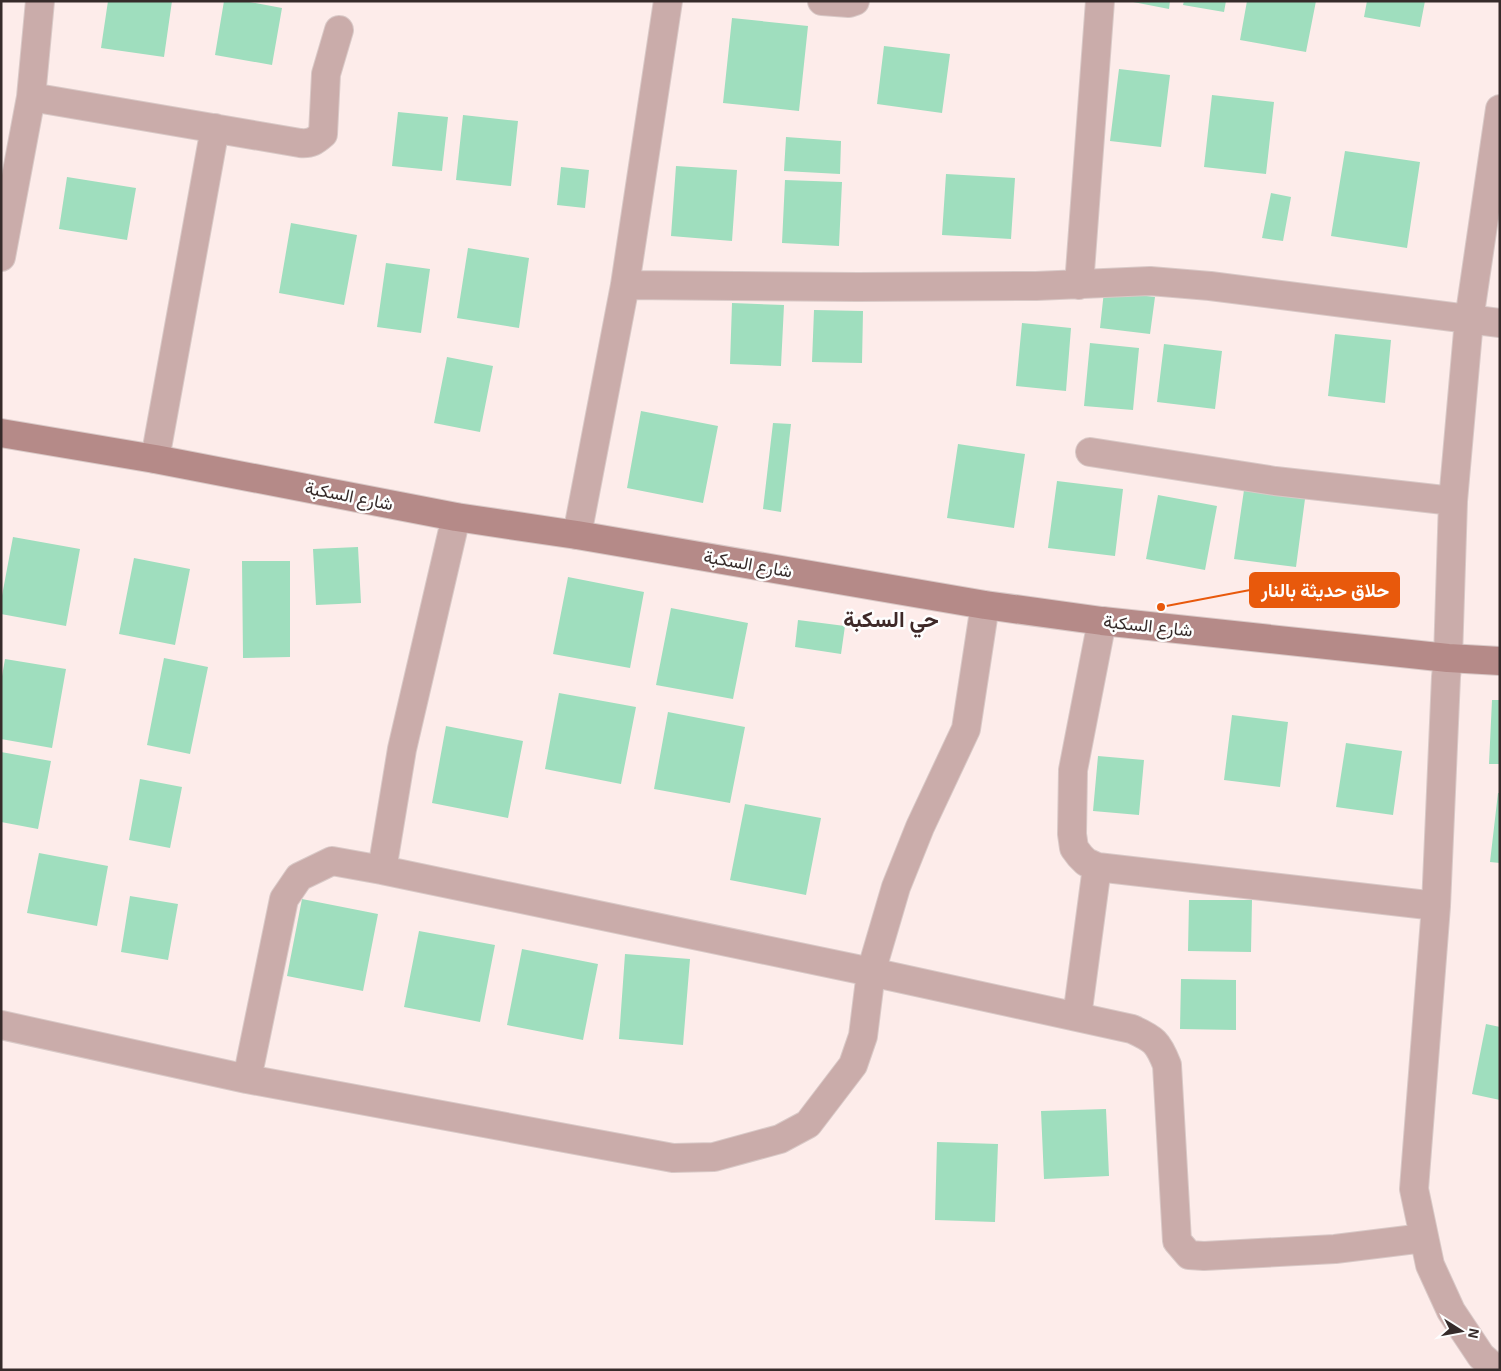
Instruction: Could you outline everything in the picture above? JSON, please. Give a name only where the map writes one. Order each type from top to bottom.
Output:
[{"type":"main road","name":"شارع السكبة","points":[[1,432],[155,459],[456,517],[577,535],[985,605],[1102,621],[1448,658],[1500,661]]},
{"type":"street","points":[[1,257],[31,97],[40,1]]},
{"type":"street","points":[[577,535],[625,285],[668,1]]},
{"type":"street","points":[[822,1],[849,4],[855,1]]},
{"type":"street","points":[[1079,285],[1100,1]]},
{"type":"street","points":[[31,97],[309,144],[324,134],[326,74],[339,30]]},
{"type":"street","points":[[1497,1370],[1481,1356],[1451,1311],[1430,1265],[1414,1189],[1436,906],[1445,687],[1448,658],[1453,501],[1469,320],[1500,110]]},
{"type":"street","points":[[155,459],[215,128]]},
{"type":"street","points":[[625,285],[1036,286],[1150,281],[1210,286],[1500,323]]},
{"type":"street","points":[[1090,452],[1275,480],[1453,501]]},
{"type":"street","points":[[382,870],[402,749],[456,517]]},
{"type":"street","points":[[1,1025],[247,1079],[673,1158],[714,1157],[780,1139],[808,1124],[853,1065],[863,1036],[871,972],[896,887],[920,827],[966,729],[985,605]]},
{"type":"street","points":[[1102,621],[1073,770],[1072,834],[1074,848],[1086,862],[1097,867],[1436,906]]},
{"type":"street","points":[[247,1079],[284,899],[299,877],[332,861],[871,972],[1132,1030],[1150,1037],[1160,1048],[1167,1065],[1176,1241],[1189,1255],[1204,1256],[1334,1249],[1424,1238]]},
{"type":"street","points":[[1077,1017],[1097,867]]},
{"type":"building","points":[[108,1],[172,1],[164,57],[101,48]]},
{"type":"building","points":[[224,1],[244,1],[282,8],[272,65],[215,55]]},
{"type":"building","points":[[1128,1],[1170,1],[1169,9]]},
{"type":"building","points":[[1184,1],[1226,1],[1224,12],[1183,5]]},
{"type":"building","points":[[1247,1],[1316,1],[1306,52],[1240,40]]},
{"type":"building","points":[[1367,1],[1425,1],[1420,27],[1364,17]]},
{"type":"building","points":[[732,18],[808,26],[799,111],[723,103]]},
{"type":"building","points":[[884,46],[950,54],[942,113],[877,104]]},
{"type":"building","points":[[1119,69],[1170,75],[1161,147],[1110,141]]},
{"type":"building","points":[[1212,95],[1274,102],[1266,174],[1204,167]]},
{"type":"building","points":[[398,112],[448,117],[442,171],[392,166]]},
{"type":"building","points":[[463,115],[518,121],[511,186],[456,180]]},
{"type":"building","points":[[786,137],[841,141],[840,174],[784,171]]},
{"type":"building","points":[[1345,151],[1420,162],[1407,248],[1331,236]]},
{"type":"building","points":[[676,166],[737,170],[732,241],[671,236]]},
{"type":"building","points":[[561,167],[589,170],[585,208],[557,205]]},
{"type":"building","points":[[946,174],[1015,178],[1011,239],[942,235]]},
{"type":"building","points":[[67,177],[136,188],[127,240],[59,229]]},
{"type":"building","points":[[785,180],[842,182],[839,246],[782,243]]},
{"type":"building","points":[[1271,193],[1291,197],[1283,241],[1262,238]]},
{"type":"building","points":[[291,223],[357,235],[344,305],[279,293]]},
{"type":"building","points":[[468,248],[529,258],[519,328],[457,318]]},
{"type":"building","points":[[386,263],[430,269],[421,333],[377,327]]},
{"type":"building","points":[[1104,291],[1155,297],[1150,334],[1100,328]]},
{"type":"building","points":[[732,303],[784,305],[781,366],[730,364]]},
{"type":"building","points":[[814,310],[863,311],[862,363],[812,362]]},
{"type":"building","points":[[1022,323],[1071,328],[1066,391],[1016,386]]},
{"type":"building","points":[[1335,334],[1391,340],[1385,403],[1328,396]]},
{"type":"building","points":[[1090,343],[1139,348],[1133,410],[1084,406]]},
{"type":"building","points":[[1164,344],[1222,351],[1215,409],[1157,402]]},
{"type":"building","points":[[447,357],[493,366],[480,432],[434,423]]},
{"type":"building","points":[[641,411],[718,426],[703,503],[627,488]]},
{"type":"building","points":[[773,423],[791,424],[781,512],[763,509]]},
{"type":"building","points":[[958,444],[1025,454],[1014,528],[947,518]]},
{"type":"building","points":[[1057,481],[1123,489],[1115,556],[1048,548]]},
{"type":"building","points":[[1244,490],[1305,499],[1296,567],[1234,559]]},
{"type":"building","points":[[1158,495],[1217,506],[1205,570],[1146,559]]},
{"type":"building","points":[[13,537],[80,549],[66,626],[1,614],[1,601]]},
{"type":"building","points":[[358,547],[361,603],[316,605],[313,549]]},
{"type":"building","points":[[134,558],[190,569],[175,645],[119,634]]},
{"type":"building","points":[[242,561],[290,561],[290,657],[243,658]]},
{"type":"building","points":[[568,577],[644,592],[630,668],[553,654]]},
{"type":"building","points":[[671,608],[748,623],[733,699],[656,685]]},
{"type":"building","points":[[798,620],[845,626],[841,654],[795,647]]},
{"type":"building","points":[[164,658],[208,667],[190,754],[147,745]]},
{"type":"building","points":[[5,659],[66,669],[52,748],[1,739],[1,682]]},
{"type":"building","points":[[559,693],[636,707],[621,784],[545,769]]},
{"type":"building","points":[[1492,700],[1500,700],[1500,764],[1489,764]]},
{"type":"building","points":[[668,712],[745,727],[730,803],[654,789]]},
{"type":"building","points":[[1232,715],[1288,722],[1280,787],[1224,780]]},
{"type":"building","points":[[446,726],[523,741],[508,818],[432,803]]},
{"type":"building","points":[[1346,743],[1402,751],[1393,815],[1336,807]]},
{"type":"building","points":[[1,752],[51,761],[38,829],[1,822]]},
{"type":"building","points":[[1098,756],[1144,760],[1139,815],[1093,811]]},
{"type":"building","points":[[140,779],[182,787],[170,848],[129,840]]},
{"type":"building","points":[[1498,793],[1500,793],[1500,863],[1490,862]]},
{"type":"building","points":[[745,804],[821,818],[806,895],[730,880]]},
{"type":"building","points":[[39,853],[108,866],[97,926],[27,913]]},
{"type":"building","points":[[130,896],[178,904],[168,960],[121,952]]},
{"type":"building","points":[[302,899],[378,914],[363,991],[287,976]]},
{"type":"building","points":[[1189,900],[1252,900],[1251,952],[1188,951]]},
{"type":"building","points":[[419,931],[495,945],[480,1022],[404,1007]]},
{"type":"building","points":[[522,949],[598,964],[583,1040],[507,1025]]},
{"type":"building","points":[[625,954],[690,959],[683,1045],[619,1039]]},
{"type":"building","points":[[1181,979],[1236,980],[1236,1030],[1180,1029]]},
{"type":"building","points":[[1486,1024],[1500,1027],[1500,1100],[1472,1094]]},
{"type":"building","points":[[1106,1109],[1109,1176],[1044,1179],[1041,1111]]},
{"type":"building","points":[[937,1142],[998,1144],[995,1222],[935,1220]]},
{"type":"place","name":"حلاق حديثة بالنار","points":[[1161,607]]},
{"type":"district","name":"حي السكبة","points":[[891,619]]}]
